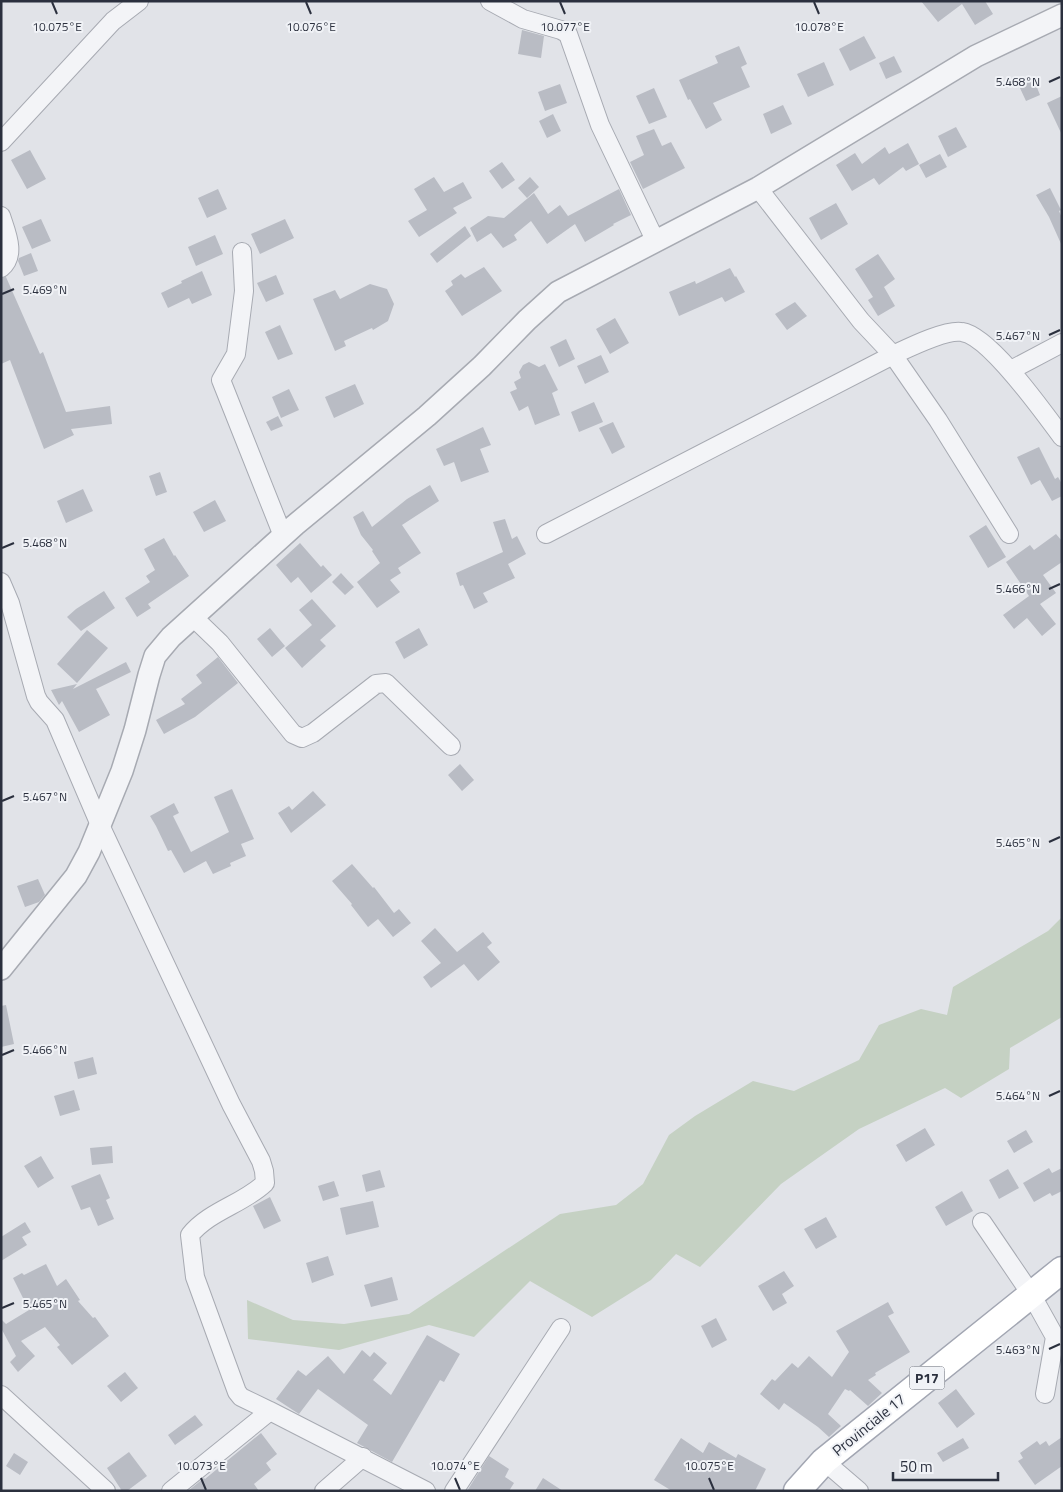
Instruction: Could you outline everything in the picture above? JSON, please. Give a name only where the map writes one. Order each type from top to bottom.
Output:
[{"type":"main road","name":"Provinciale 17","points":[[797,1491],[824,1461],[1062,1270]]},
{"type":"street","points":[[1,142],[113,21],[139,1]]},
{"type":"street","points":[[490,1],[523,19],[561,30],[568,34],[600,125],[656,242]]},
{"type":"street","points":[[1,969],[76,876],[89,852],[127,754],[156,656],[171,637],[283,536],[427,416],[558,292],[758,188],[969,60],[1062,15]]},
{"type":"street","points":[[758,188],[861,321],[892,355],[938,420],[1009,534]]},
{"type":"street","points":[[1,216],[10,249],[4,266],[1,268]]},
{"type":"street","points":[[242,252],[244,291],[236,354],[221,380],[283,536]]},
{"type":"street","points":[[546,534],[892,355],[954,331],[963,332],[974,337],[1011,370],[1062,437]]},
{"type":"street","points":[[1011,370],[1062,342]]},
{"type":"street","points":[[1,582],[12,612],[36,696],[55,720],[100,825],[231,1104],[261,1161],[264,1171],[265,1183],[255,1193],[198,1224],[190,1235],[195,1277],[237,1392],[241,1396],[426,1491]]},
{"type":"street","points":[[193,617],[232,658],[293,734],[302,738],[313,733],[376,684],[386,683],[451,746]]},
{"type":"street","points":[[982,1222],[1031,1294],[1058,1340],[1046,1394]]},
{"type":"street","points":[[454,1491],[561,1328]]},
{"type":"street","points":[[1,1396],[106,1491]]},
{"type":"street","points":[[171,1491],[270,1411]]},
{"type":"street","points":[[324,1491],[363,1457]]},
{"type":"street","points":[[824,1461],[859,1491]]},
{"type":"green space","points":[[1062,917],[1062,1017],[1010,1048],[1009,1069],[961,1098],[945,1088],[859,1129],[781,1184],[700,1267],[676,1254],[651,1280],[592,1317],[530,1281],[474,1337],[429,1325],[339,1350],[248,1339],[247,1300],[293,1320],[344,1324],[409,1314],[560,1214],[616,1205],[643,1184],[669,1135],[695,1116],[753,1081],[794,1091],[859,1060],[879,1025],[921,1009],[947,1015],[953,987],[1048,931]]},
{"type":"building","points":[[921,1],[985,1],[993,14],[975,25],[962,4],[938,22]]},
{"type":"building","points":[[522,30],[544,36],[541,58],[518,54]]},
{"type":"building","points":[[864,36],[876,58],[850,71],[839,49]]},
{"type":"building","points":[[739,46],[747,64],[741,67],[750,87],[713,103],[722,120],[706,129],[690,99],[688,100],[679,80],[718,63],[715,56]]},
{"type":"building","points":[[894,56],[902,72],[886,79],[879,63]]},
{"type":"building","points":[[824,62],[834,85],[808,97],[797,74]]},
{"type":"building","points":[[1034,80],[1040,95],[1026,101],[1019,86]]},
{"type":"building","points":[[560,84],[567,103],[545,111],[538,92]]},
{"type":"building","points":[[654,88],[667,117],[649,124],[636,96]]},
{"type":"building","points":[[1062,96],[1062,135],[1047,103]]},
{"type":"building","points":[[783,105],[792,124],[771,134],[763,114]]},
{"type":"building","points":[[553,114],[561,131],[547,138],[539,121]]},
{"type":"building","points":[[956,127],[967,147],[948,157],[938,136]]},
{"type":"building","points":[[654,129],[662,146],[671,142],[685,168],[643,189],[630,162],[644,155],[636,136]]},
{"type":"building","points":[[908,143],[919,164],[906,171],[903,167],[879,185],[874,178],[852,191],[836,165],[855,153],[862,164],[885,147],[889,154]]},
{"type":"building","points":[[30,150],[46,179],[27,189],[11,160]]},
{"type":"building","points":[[940,154],[947,167],[926,178],[919,165]]},
{"type":"building","points":[[502,162],[515,180],[502,189],[489,171]]},
{"type":"building","points":[[434,177],[444,192],[463,182],[472,198],[453,208],[457,213],[419,237],[408,221],[427,210],[414,189]]},
{"type":"building","points":[[530,177],[539,187],[527,198],[518,188]]},
{"type":"building","points":[[1050,188],[1061,210],[1059,211],[1062,218],[1062,246],[1049,217],[1036,195]]},
{"type":"building","points":[[218,189],[227,209],[207,218],[198,198]]},
{"type":"building","points":[[619,189],[631,215],[585,242],[575,224],[547,244],[531,221],[514,235],[517,240],[503,248],[491,233],[477,242],[470,228],[488,216],[504,218],[534,193],[548,214],[560,205],[568,216]]},
{"type":"building","points":[[836,203],[848,224],[821,240],[809,218]]},
{"type":"building","points":[[41,219],[51,241],[32,249],[22,227]]},
{"type":"building","points":[[285,219],[294,238],[260,254],[251,234]]},
{"type":"building","points":[[465,226],[471,236],[437,263],[430,254]]},
{"type":"building","points":[[215,235],[223,254],[196,266],[188,247]]},
{"type":"building","points":[[31,253],[38,271],[24,276],[18,261],[19,258]]},
{"type":"building","points":[[878,254],[895,279],[884,287],[895,306],[878,316],[868,300],[873,297],[855,269]]},
{"type":"building","points":[[484,267],[502,291],[462,316],[445,291],[453,285],[451,281],[461,274],[465,278]]},
{"type":"building","points":[[730,268],[745,292],[725,302],[722,297],[679,316],[669,292],[695,281],[696,284]]},
{"type":"building","points":[[202,271],[212,295],[192,304],[189,298],[168,308],[161,293]]},
{"type":"building","points":[[276,275],[284,294],[266,302],[257,283]]},
{"type":"building","points":[[6,277],[40,354],[43,352],[66,412],[110,406],[112,424],[71,429],[74,435],[44,449],[10,360],[1,364],[1,278]]},
{"type":"building","points":[[370,284],[387,289],[394,304],[388,321],[373,330],[372,328],[344,341],[346,346],[335,351],[313,299],[335,290],[340,299]]},
{"type":"building","points":[[795,302],[807,316],[787,330],[775,314]]},
{"type":"building","points":[[615,318],[629,343],[610,354],[596,329]]},
{"type":"building","points":[[280,325],[293,354],[278,360],[265,332]]},
{"type":"building","points":[[566,339],[575,359],[559,367],[550,347]]},
{"type":"building","points":[[601,355],[609,372],[585,384],[577,366]]},
{"type":"building","points":[[529,362],[539,367],[545,364],[558,390],[552,393],[560,415],[535,425],[528,406],[519,411],[510,392],[517,389],[514,382],[521,378],[519,372],[523,365]]},
{"type":"building","points":[[355,384],[364,404],[334,418],[325,397]]},
{"type":"building","points":[[289,389],[299,410],[281,418],[272,397]]},
{"type":"building","points":[[594,402],[603,422],[579,432],[571,412]]},
{"type":"building","points":[[278,416],[283,426],[271,431],[266,422]]},
{"type":"building","points":[[613,422],[625,447],[612,454],[599,428]]},
{"type":"building","points":[[483,427],[491,445],[480,449],[489,472],[461,482],[454,462],[444,466],[436,449]]},
{"type":"building","points":[[1039,447],[1055,479],[1058,477],[1062,484],[1062,496],[1052,501],[1040,480],[1031,485],[1017,457]]},
{"type":"building","points":[[160,472],[167,492],[156,496],[149,476]]},
{"type":"building","points":[[430,485],[439,501],[402,525],[421,553],[398,568],[401,573],[390,580],[400,592],[377,608],[357,582],[380,563],[373,550],[361,535],[353,517],[363,511],[372,527],[407,499]]},
{"type":"building","points":[[83,489],[93,511],[66,523],[57,501]]},
{"type":"building","points":[[215,500],[226,521],[204,532],[193,512]]},
{"type":"building","points":[[505,519],[512,539],[517,536],[526,554],[508,564],[515,578],[483,593],[488,602],[474,609],[463,585],[460,586],[456,573],[503,552],[493,522]]},
{"type":"building","points":[[986,525],[1006,557],[988,568],[969,536]]},
{"type":"building","points":[[1056,534],[1062,541],[1062,562],[1043,575],[1056,593],[1040,604],[1056,624],[1042,636],[1027,618],[1014,629],[1003,615],[1029,596],[1006,562],[1030,545],[1034,550]]},
{"type":"building","points":[[164,538],[174,556],[189,576],[148,604],[151,608],[137,617],[125,598],[150,582],[146,576],[155,570],[144,549]]},
{"type":"building","points":[[300,543],[321,567],[323,565],[332,575],[311,593],[298,577],[291,583],[276,565]]},
{"type":"building","points":[[341,573],[354,587],[345,595],[332,582]]},
{"type":"building","points":[[104,591],[115,608],[81,631],[67,617]]},
{"type":"building","points":[[312,599],[336,626],[320,640],[326,646],[302,668],[285,648],[312,625],[299,610]]},
{"type":"building","points":[[270,628],[285,646],[272,657],[257,639]]},
{"type":"building","points":[[419,628],[428,645],[404,659],[395,642]]},
{"type":"building","points":[[87,630],[108,648],[77,683],[57,664]]},
{"type":"building","points":[[218,657],[238,683],[195,717],[164,734],[156,720],[185,704],[181,699],[202,683],[196,675]]},
{"type":"building","points":[[126,662],[131,672],[96,689],[110,715],[79,732],[62,701],[59,705],[51,690],[77,684],[73,689]]},
{"type":"building","points":[[460,764],[474,780],[462,791],[448,775]]},
{"type":"building","points":[[232,789],[254,839],[241,844],[246,856],[230,863],[231,866],[213,874],[206,861],[184,873],[171,850],[168,851],[150,816],[174,803],[179,813],[173,816],[191,852],[229,832],[214,797]]},
{"type":"building","points":[[313,791],[326,805],[291,833],[278,813],[289,806],[292,810]]},
{"type":"building","points":[[352,864],[374,887],[394,913],[399,909],[411,923],[393,937],[378,919],[368,927],[352,904],[332,881]]},
{"type":"building","points":[[38,879],[45,895],[39,902],[25,907],[17,886]]},
{"type":"building","points":[[435,928],[457,952],[483,932],[492,943],[487,947],[500,962],[478,981],[464,964],[431,988],[423,977],[441,963],[421,941]]},
{"type":"building","points":[[6,1005],[14,1044],[1,1047],[1,1006]]},
{"type":"building","points":[[93,1057],[97,1074],[78,1079],[74,1062]]},
{"type":"building","points":[[74,1090],[80,1110],[60,1116],[54,1096]]},
{"type":"building","points":[[925,1128],[935,1145],[906,1162],[896,1145]]},
{"type":"building","points":[[1026,1130],[1033,1142],[1014,1153],[1007,1141]]},
{"type":"building","points":[[112,1146],[113,1163],[92,1165],[90,1148]]},
{"type":"building","points":[[41,1156],[54,1178],[38,1188],[24,1166]]},
{"type":"building","points":[[1049,1168],[1052,1173],[1062,1168],[1062,1191],[1052,1196],[1050,1193],[1034,1202],[1023,1183]]},
{"type":"building","points":[[1008,1169],[1019,1188],[999,1199],[989,1180]]},
{"type":"building","points":[[380,1170],[385,1187],[366,1192],[362,1175]]},
{"type":"building","points":[[100,1174],[110,1198],[106,1200],[114,1219],[98,1226],[90,1207],[81,1210],[71,1186]]},
{"type":"building","points":[[334,1181],[339,1196],[323,1201],[318,1186]]},
{"type":"building","points":[[962,1191],[973,1211],[946,1226],[935,1207]]},
{"type":"building","points":[[270,1197],[281,1221],[264,1229],[253,1206]]},
{"type":"building","points":[[373,1201],[379,1227],[346,1235],[340,1208]]},
{"type":"building","points":[[826,1217],[837,1237],[816,1249],[804,1229]]},
{"type":"building","points":[[25,1222],[31,1232],[22,1237],[27,1245],[1,1261],[1,1237]]},
{"type":"building","points":[[328,1256],[334,1275],[312,1283],[306,1263]]},
{"type":"building","points":[[46,1264],[57,1286],[66,1279],[80,1300],[78,1301],[93,1318],[95,1317],[109,1336],[72,1365],[57,1347],[60,1345],[45,1327],[21,1341],[35,1356],[18,1372],[10,1362],[16,1356],[1,1328],[1,1319],[6,1324],[29,1310],[13,1278],[22,1273],[24,1275]]},
{"type":"building","points":[[784,1271],[794,1286],[782,1294],[787,1303],[773,1311],[758,1286]]},
{"type":"building","points":[[392,1277],[398,1300],[371,1307],[364,1285]]},
{"type":"building","points":[[888,1302],[894,1313],[888,1316],[910,1352],[875,1373],[876,1375],[868,1380],[882,1393],[868,1406],[850,1390],[845,1389],[828,1414],[841,1426],[829,1437],[784,1403],[779,1410],[760,1394],[772,1379],[775,1381],[792,1363],[798,1368],[809,1356],[832,1377],[849,1352],[836,1331]]},
{"type":"building","points":[[716,1318],[727,1340],[712,1348],[701,1326]]},
{"type":"building","points":[[427,1335],[460,1354],[444,1382],[440,1380],[392,1462],[357,1443],[368,1425],[318,1389],[299,1414],[276,1399],[298,1370],[306,1376],[328,1356],[344,1374],[362,1350],[370,1357],[374,1352],[387,1363],[373,1380],[391,1395]]},
{"type":"building","points":[[125,1372],[138,1388],[121,1402],[107,1386]]},
{"type":"building","points":[[956,1389],[975,1414],[957,1428],[938,1403]]},
{"type":"building","points":[[195,1415],[203,1425],[175,1445],[168,1435]]},
{"type":"building","points":[[261,1433],[277,1454],[266,1463],[271,1470],[254,1484],[259,1491],[188,1491],[205,1479]]},
{"type":"building","points":[[1062,1437],[1062,1466],[1035,1485],[1018,1461],[1023,1458],[1020,1453],[1037,1441],[1040,1445],[1046,1441],[1049,1446]]},
{"type":"building","points":[[681,1438],[703,1453],[709,1442],[736,1458],[738,1454],[766,1469],[755,1491],[672,1491],[654,1480]]},
{"type":"building","points":[[963,1438],[969,1448],[943,1462],[937,1453]]},
{"type":"building","points":[[129,1452],[147,1476],[127,1491],[122,1491],[107,1468]]},
{"type":"building","points":[[14,1453],[28,1462],[20,1475],[6,1466]]},
{"type":"building","points":[[489,1456],[509,1469],[505,1477],[514,1483],[509,1491],[467,1491]]},
{"type":"building","points":[[543,1478],[563,1491],[535,1491]]}]
